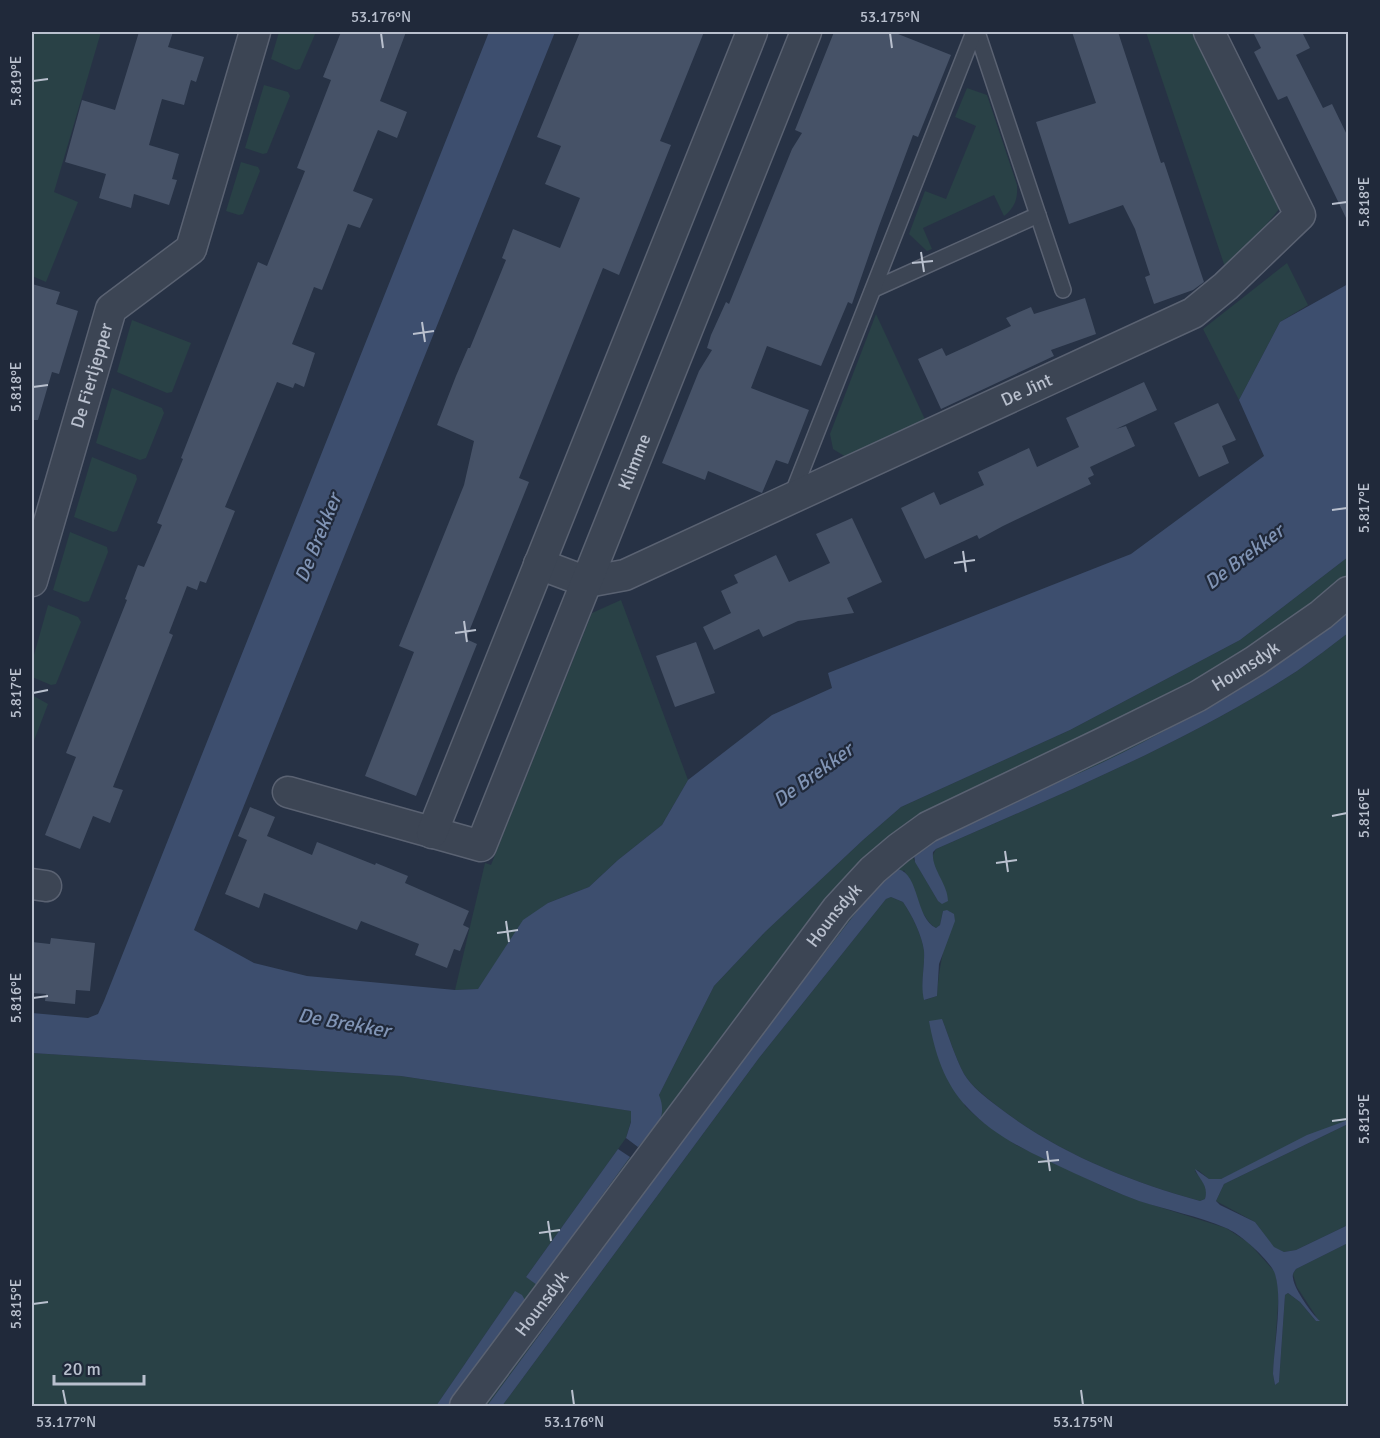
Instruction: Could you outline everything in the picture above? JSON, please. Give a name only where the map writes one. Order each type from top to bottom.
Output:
[{"type":"street","name":"De Fierljepper","points":[[32,581],[111,309],[191,249],[255,32]]},
{"type":"street","points":[[432,833],[752,32]]},
{"type":"street","name":"Klimme","points":[[288,792],[481,846],[806,32]]},
{"type":"street","name":"De Jint","points":[[587,582],[625,575],[1193,313],[1226,286],[1300,215],[1209,32]]},
{"type":"street","points":[[539,564],[587,582]]},
{"type":"street","name":"Hounsdyk","points":[[465,1407],[837,909],[873,870],[928,827],[1198,696],[1255,661],[1321,615],[1348,592]]},
{"type":"lane","points":[[976,32],[1063,290]]},
{"type":"lane","points":[[791,499],[976,32]]},
{"type":"lane","points":[[873,289],[1038,215]]},
{"type":"green space","points":[[32,32],[101,32],[54,192],[78,202],[46,282],[32,276]]},
{"type":"green space","points":[[279,32],[316,32],[300,69],[296,70],[271,59]]},
{"type":"green space","points":[[1146,32],[1192,32],[1280,208],[1227,273]]},
{"type":"green space","points":[[264,85],[288,92],[290,96],[267,153],[263,154],[245,148]]},
{"type":"green space","points":[[967,88],[987,95],[1017,185],[1017,194],[1011,210],[1004,216],[994,195],[923,228],[932,249],[927,251],[909,234],[925,191],[946,199],[976,126],[955,117]]},
{"type":"green space","points":[[241,162],[258,167],[260,171],[243,214],[239,215],[226,211]]},
{"type":"green space","points":[[1287,263],[1308,305],[1280,322],[1239,400],[1203,329]]},
{"type":"green space","points":[[876,314],[928,426],[846,457],[833,449],[830,434]]},
{"type":"green space","points":[[132,320],[191,343],[172,392],[167,393],[117,372]]},
{"type":"green space","points":[[112,388],[162,408],[164,413],[146,458],[140,460],[96,443]]},
{"type":"green space","points":[[92,457],[136,475],[137,479],[117,531],[113,532],[74,517]]},
{"type":"green space","points":[[70,532],[107,547],[108,552],[89,601],[84,602],[53,590]]},
{"type":"green space","points":[[1348,557],[1348,585],[1254,656],[925,823],[644,1151],[638,1147],[660,1121],[659,1095],[714,986],[765,932],[901,807],[1070,730],[1240,640]]},
{"type":"green space","points":[[621,600],[688,780],[662,825],[618,860],[589,887],[548,903],[499,958],[478,989],[455,990],[485,863],[491,865],[592,613]]},
{"type":"green space","points":[[48,605],[78,617],[81,622],[56,684],[51,685],[32,677],[32,662]]},
{"type":"green space","points":[[1346,613],[1266,672],[1199,713],[913,858],[938,901],[932,857],[936,849],[1120,767],[1210,722],[1297,671],[1348,633],[1348,1120],[1221,1179],[1209,1179],[1198,1170],[1195,1171],[1206,1191],[1205,1199],[1200,1201],[1146,1184],[1068,1151],[997,1106],[967,1079],[942,1019],[965,1106],[978,1118],[1016,1145],[1111,1190],[1226,1228],[1249,1243],[1275,1272],[1279,1291],[1273,1374],[1275,1385],[1279,1381],[1285,1295],[1288,1293],[1300,1302],[1316,1321],[1319,1321],[1297,1287],[1293,1274],[1296,1269],[1348,1243],[1348,1406],[502,1406],[759,1058],[886,899],[891,897],[903,902],[913,919],[924,951],[925,1000],[937,996],[950,911],[943,911],[940,925],[936,928],[931,924],[922,911],[904,870],[745,1056],[487,1406],[472,1406],[887,863]]},
{"type":"green space","points":[[32,695],[48,704],[32,746]]},
{"type":"green space","points":[[32,1053],[401,1076],[632,1111],[626,1138],[526,1277],[537,1284],[630,1157],[633,1160],[474,1388],[515,1291],[436,1406],[32,1406]]},
{"type":"green space","points":[[1348,1124],[1348,1225],[1296,1250],[1284,1252],[1274,1248],[1255,1222],[1216,1201],[1224,1184]]},
{"type":"water","name":"De Brekker","points":[[489,32],[555,32],[194,930],[254,963],[307,976],[455,990],[478,989],[523,920],[548,903],[589,887],[618,860],[662,825],[688,780],[772,715],[832,688],[828,673],[1131,554],[1264,456],[1239,400],[1280,322],[1348,284],[1348,557],[1240,640],[1070,730],[901,807],[765,932],[714,986],[659,1095],[662,1104],[661,1118],[638,1147],[626,1138],[631,1122],[631,1111],[401,1076],[32,1053],[32,1013],[88,1018],[98,1014],[104,1001]]},
{"type":"water","points":[[1348,611],[1348,633],[1297,671],[1254,697],[1120,767],[936,849],[933,852],[934,864],[948,901],[942,904],[938,901],[915,862],[914,854],[964,825],[1096,766],[1182,722],[1267,669]]},
{"type":"water","points":[[898,869],[910,879],[929,923],[936,928],[940,925],[943,911],[947,910],[954,914],[955,921],[939,964],[937,996],[924,1000],[922,988],[924,951],[913,919],[903,902],[891,897],[886,899],[759,1058],[502,1406],[487,1406],[745,1056],[885,875]]},
{"type":"water","points":[[942,1019],[967,1079],[983,1095],[1020,1122],[1068,1151],[1094,1163],[1146,1184],[1200,1201],[1205,1199],[1206,1190],[1195,1169],[1209,1179],[1221,1179],[1307,1135],[1348,1120],[1348,1124],[1224,1184],[1216,1201],[1255,1222],[1274,1247],[1284,1252],[1296,1250],[1348,1225],[1348,1243],[1296,1269],[1293,1273],[1294,1283],[1300,1295],[1320,1321],[1316,1321],[1300,1302],[1288,1293],[1285,1295],[1279,1382],[1275,1385],[1273,1374],[1278,1309],[1277,1285],[1272,1268],[1261,1255],[1239,1235],[1226,1228],[1123,1195],[1004,1138],[967,1107],[946,1078],[934,1045],[929,1021]]},
{"type":"water","points":[[618,1149],[630,1157],[537,1285],[526,1277]]},
{"type":"water","points":[[515,1291],[525,1300],[521,1308],[452,1406],[436,1406]]},
{"type":"building","points":[[139,32],[173,32],[168,47],[204,57],[196,82],[191,80],[184,105],[162,99],[149,145],[179,154],[172,179],[177,180],[169,205],[134,194],[131,208],[99,198],[106,174],[65,162],[82,100],[115,110]]},
{"type":"building","points":[[341,32],[406,32],[380,101],[407,112],[397,138],[378,130],[353,191],[373,199],[360,228],[348,224],[322,290],[314,287],[292,344],[315,353],[304,387],[295,383],[293,388],[277,382],[225,507],[235,511],[206,583],[200,581],[197,590],[187,586],[169,633],[173,635],[113,787],[123,790],[110,823],[93,816],[80,849],[45,835],[76,757],[66,753],[127,600],[125,599],[138,565],[144,567],[162,525],[157,523],[258,262],[267,266],[305,171],[297,168],[331,80],[323,77]]},
{"type":"building","points":[[580,32],[704,32],[660,141],[671,145],[619,275],[603,268],[519,478],[529,482],[466,639],[477,644],[416,796],[365,776],[414,652],[399,646],[464,485],[474,441],[437,425],[506,260],[502,258],[513,229],[560,248],[580,198],[545,184],[561,146],[537,137]]},
{"type":"building","points":[[834,32],[893,32],[951,55],[918,137],[913,135],[852,304],[848,302],[821,366],[767,346],[751,388],[809,410],[788,464],[776,460],[762,493],[708,471],[705,480],[662,463],[699,371],[712,350],[707,348],[711,335],[726,302],[729,304],[792,149],[802,133],[795,130]]},
{"type":"building","points":[[1072,32],[1118,32],[1161,163],[1164,162],[1204,282],[1193,290],[1154,304],[1145,277],[1150,275],[1135,229],[1123,205],[1069,224],[1036,122],[1096,103]]},
{"type":"building","points":[[1253,32],[1302,32],[1310,48],[1296,55],[1323,108],[1332,104],[1348,137],[1348,222],[1287,96],[1278,100],[1254,52],[1261,48]]},
{"type":"building","points":[[32,284],[60,292],[56,304],[78,311],[59,374],[52,372],[38,420],[32,420]]},
{"type":"building","points":[[1085,298],[1096,334],[1051,350],[1054,356],[941,409],[918,359],[942,348],[946,356],[968,346],[1011,326],[1006,318],[1031,307],[1034,314]]},
{"type":"building","points":[[1144,382],[1157,410],[1116,429],[1126,426],[1135,446],[1090,467],[1094,475],[1088,478],[1091,484],[979,539],[977,535],[925,559],[901,508],[934,492],[940,505],[984,485],[978,472],[1029,448],[1037,467],[1079,447],[1066,418]]},
{"type":"building","points":[[1218,403],[1236,440],[1222,446],[1229,463],[1199,477],[1174,423]]},
{"type":"building","points":[[852,518],[882,582],[847,598],[854,613],[798,621],[763,637],[759,629],[714,650],[703,627],[731,613],[721,591],[738,583],[734,575],[776,555],[789,582],[830,563],[816,534]]},
{"type":"building","points":[[696,642],[715,693],[675,707],[656,656]]},
{"type":"building","points":[[250,807],[275,817],[267,836],[312,855],[317,842],[375,865],[376,863],[408,876],[405,883],[469,911],[463,925],[469,928],[460,951],[454,949],[447,968],[415,955],[419,944],[361,921],[357,930],[264,893],[259,908],[225,894],[247,840],[238,836]]},
{"type":"building","points":[[51,938],[95,943],[90,991],[76,990],[75,1004],[45,1001],[46,994],[32,993],[32,942],[50,944]]}]
